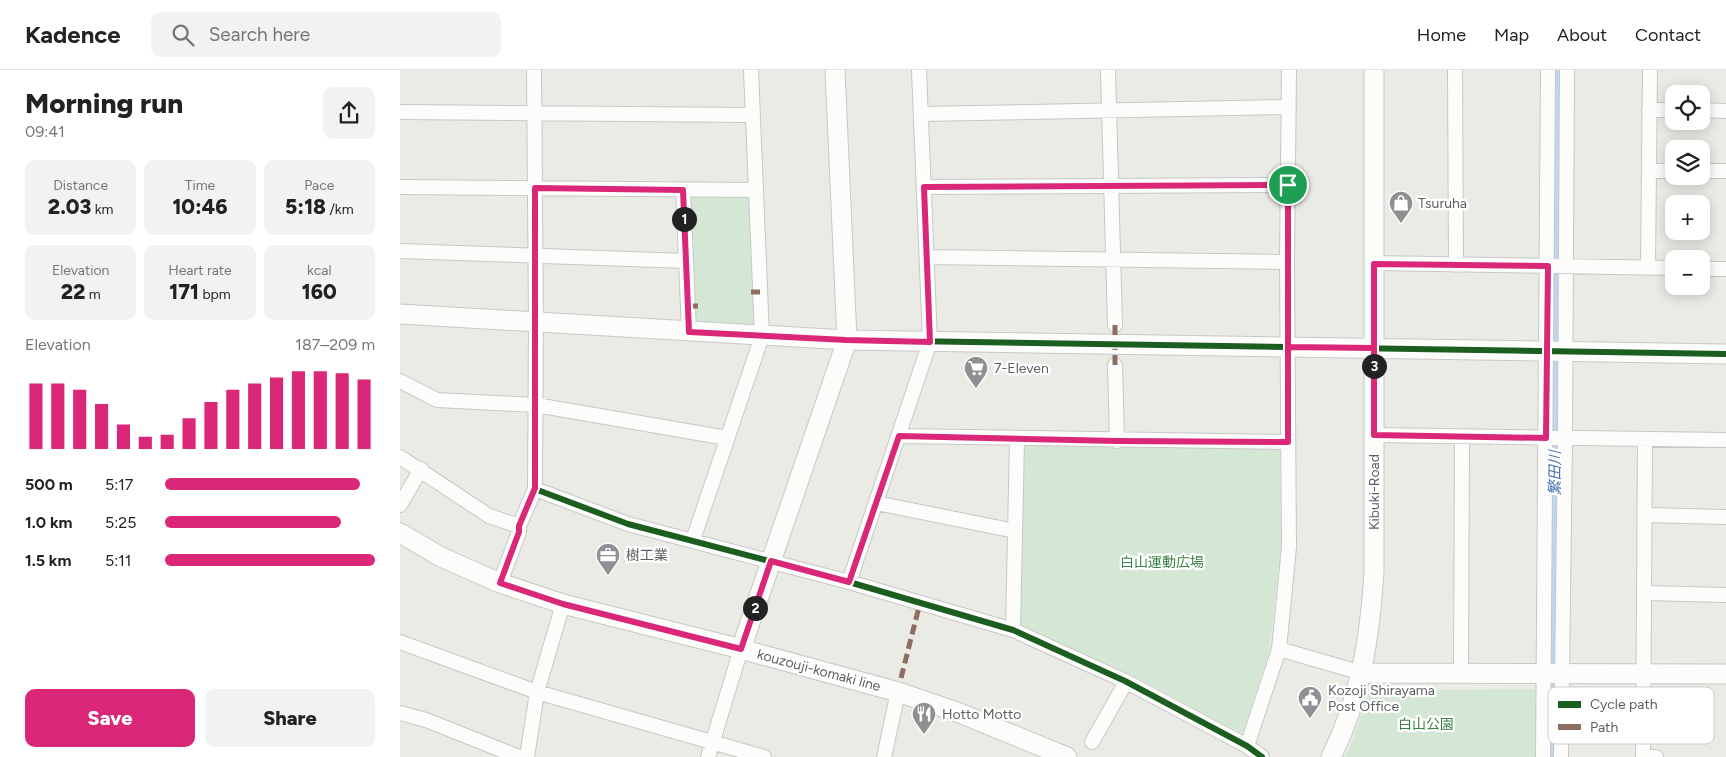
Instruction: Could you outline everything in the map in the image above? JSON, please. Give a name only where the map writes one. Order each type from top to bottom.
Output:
[{"type":"street","points":[[500,583],[519,532],[519,526],[535,488],[534,70]]},
{"type":"street","points":[[693,540],[762,336],[751,70]]},
{"type":"street","points":[[708,757],[741,649],[846,340],[836,70]]},
{"type":"street","points":[[849,582],[930,342],[919,70]]},
{"type":"street","points":[[1108,70],[1115,325]]},
{"type":"street","points":[[1247,746],[1278,649],[1289,547],[1287,262],[1289,70]]},
{"type":"street","name":"Kibuki-Road","points":[[1331,757],[1343,734],[1362,673],[1371,621],[1374,571],[1374,70]]},
{"type":"street","points":[[1455,70],[1456,265]]},
{"type":"street","points":[[1548,70],[1548,266],[1565,438],[1551,687]]},
{"type":"street","points":[[1554,687],[1546,438],[1566,267],[1567,70]]},
{"type":"street","points":[[1648,268],[1650,70]]},
{"type":"street","points":[[921,114],[1289,107]]},
{"type":"street","points":[[1649,110],[1665,110]]},
{"type":"street","points":[[1710,110],[1726,110]]},
{"type":"street","points":[[400,112],[752,115]]},
{"type":"street","points":[[1649,170],[1665,171]]},
{"type":"street","points":[[1710,171],[1726,172]]},
{"type":"street","points":[[924,187],[1288,185]]},
{"type":"street","points":[[400,187],[756,190]]},
{"type":"street","points":[[683,190],[689,332]]},
{"type":"street","points":[[400,251],[686,261]]},
{"type":"street","points":[[927,257],[1287,262]]},
{"type":"street","points":[[1374,264],[1665,268]]},
{"type":"street","points":[[1710,269],[1726,269]]},
{"type":"street","points":[[400,314],[846,340],[1726,354]]},
{"type":"street","points":[[1116,365],[1117,441]]},
{"type":"street","points":[[400,381],[437,400],[536,405],[727,438]]},
{"type":"street","points":[[1374,435],[1726,440]]},
{"type":"street","points":[[899,436],[1117,441],[1288,442]]},
{"type":"street","points":[[1461,673],[1462,437]]},
{"type":"street","points":[[1013,630],[1017,439]]},
{"type":"street","points":[[1644,687],[1645,439]]},
{"type":"street","points":[[400,457],[490,516],[519,526]]},
{"type":"street","points":[[400,505],[421,469]]},
{"type":"street","points":[[535,488],[628,524],[849,582],[1013,630],[1126,682],[1247,746],[1262,757]]},
{"type":"street","points":[[876,503],[1016,531]]},
{"type":"street","points":[[1646,515],[1726,517]]},
{"type":"street","name":"kouzouji-komaki line","points":[[400,533],[442,557],[500,583],[563,604],[741,649],[898,692],[958,712],[1067,757]]},
{"type":"street","points":[[1645,593],[1726,595]]},
{"type":"street","points":[[527,757],[537,692],[563,604]]},
{"type":"street","points":[[400,642],[537,692],[764,757]]},
{"type":"street","points":[[1278,649],[1362,673],[1726,674]]},
{"type":"street","points":[[1092,742],[1126,682]]},
{"type":"street","points":[[884,757],[898,692]]},
{"type":"street","points":[[400,713],[426,720],[519,757]]},
{"type":"street","points":[[1543,757],[1548,715]]},
{"type":"street","points":[[1560,744],[1561,757]]},
{"type":"street","points":[[1643,744],[1643,757],[1656,757]]},
{"type":"green space","points":[[691,196],[747,196],[751,200],[757,324],[753,328],[697,324],[694,320],[688,200]]},
{"type":"green space","name":"白山運動広場","points":[[1026,444],[1277,448],[1280,451],[1281,547],[1270,647],[1244,731],[1240,733],[1132,675],[1023,626],[1020,621],[1022,448]]},
{"type":"green space","name":"白山公園","points":[[1536,689],[1535,757],[1345,757],[1369,691]]},
{"type":"waterway","name":"繁田川","points":[[1554,687],[1559,70]]},
{"type":"waterway","name":"繁田川","points":[[1553,744],[1553,757]]},
{"type":"marked path","points":[[751,292],[760,292]]},
{"type":"marked path","points":[[688,306],[698,306]]},
{"type":"marked path","points":[[1115,325],[1115,365]]},
{"type":"marked path","points":[[901,678],[920,603]]},
{"type":"cycle path","points":[[847,340],[1726,354]]},
{"type":"cycle path","points":[[535,489],[628,524],[849,582],[1013,630],[1125,681],[1247,746],[1262,757]]},
{"type":"place","name":"Tsuruha","points":[[1401,224]]},
{"type":"place","name":"7-Eleven","points":[[976,389]]},
{"type":"place","name":"樹工業","points":[[608,576]]},
{"type":"place","name":"Kozoji Shirayama Post Office","points":[[1310,719]]},
{"type":"place","name":"Hotto Motto","points":[[924,735]]},
{"type":"route","points":[[1288,185],[924,187],[930,342],[689,332],[683,190],[535,188],[535,488],[519,526],[519,532],[500,583],[563,604],[741,649],[771,561],[849,582],[899,436],[1117,441],[1288,442],[1288,347],[1374,348],[1374,435],[1546,438],[1548,266],[1374,264],[1374,348],[1331,347],[1288,347],[1288,185]]}]
